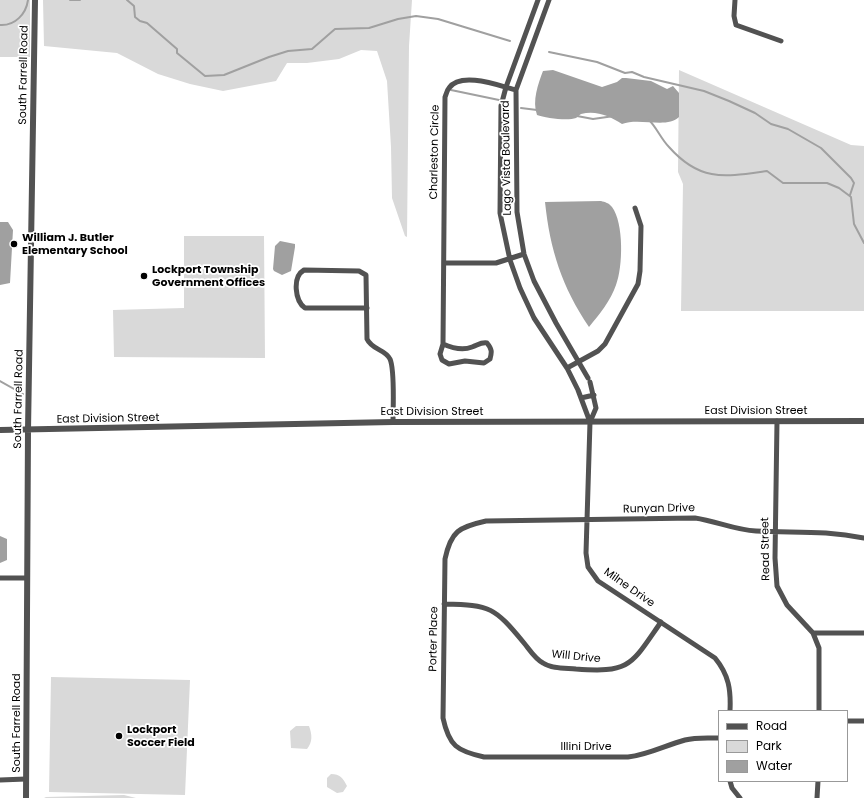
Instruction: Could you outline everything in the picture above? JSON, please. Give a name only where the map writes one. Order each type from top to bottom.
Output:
[{"type":"street","name":"South Farrell Road","points":[[26,798],[28,430],[35,0]]},
{"type":"street","name":"Lago Vista Boulevard","points":[[538,0],[506,87],[501,112],[500,213],[510,260],[520,288],[534,318],[567,368],[590,422]]},
{"type":"street","name":"Lago Vista Boulevard","points":[[549,0],[516,90],[517,212],[524,254],[534,281],[544,302],[589,380],[596,408],[590,422]]},
{"type":"street","points":[[735,0],[734,16],[736,25],[781,41]]},
{"type":"street","name":"Charleston Circle","points":[[443,344],[461,349],[471,348],[482,342],[488,343],[492,347],[492,353],[490,360],[484,363],[465,361],[449,364],[442,360],[440,354],[443,344],[445,97],[449,88],[464,80],[482,81],[516,90]]},
{"type":"street","points":[[567,368],[598,351],[605,344],[638,284],[640,271],[641,226],[635,208]]},
{"type":"street","points":[[444,263],[496,263],[510,260],[524,254]]},
{"type":"street","points":[[366,308],[305,308],[300,305],[297,299],[297,278],[304,270],[363,272],[366,275],[367,339],[370,346],[385,353],[390,359],[392,370],[394,422]]},
{"type":"street","points":[[581,398],[594,396]]},
{"type":"street","name":"Read Street","points":[[777,421],[775,531],[777,586],[787,605],[813,633],[819,648],[819,710]]},
{"type":"street","name":"East Division Street","points":[[0,430],[394,422],[864,421]]},
{"type":"street","name":"Milne Drive","points":[[590,422],[586,553],[588,568],[598,581],[715,658],[724,668],[728,680],[730,710]]},
{"type":"street","name":"Runyan Drive","points":[[455,533],[469,525],[486,521],[695,518],[711,520],[740,529],[838,532],[864,538]]},
{"type":"street","name":"Porter Place","points":[[453,745],[446,734],[443,718],[444,604],[445,559],[448,543],[455,533]]},
{"type":"street","points":[[0,578],[27,578]]},
{"type":"street","name":"Will Drive","points":[[444,604],[476,605],[492,610],[505,620],[543,663],[556,667],[600,671],[612,670],[625,666],[637,656],[661,622]]},
{"type":"street","points":[[813,633],[864,633]]},
{"type":"street","points":[[848,721],[864,720]]},
{"type":"street","name":"Illini Drive","points":[[453,745],[466,753],[484,757],[628,757],[641,756],[684,740],[697,738],[718,738]]},
{"type":"street","points":[[0,780],[26,779]]},
{"type":"street","points":[[730,782],[732,788],[740,798]]},
{"type":"street","points":[[818,782],[818,798]]},
{"type":"green space","points":[[0,0],[30,0],[30,57],[0,57]]},
{"type":"green space","points":[[43,0],[412,0],[409,46],[407,237],[405,236],[392,198],[387,81],[377,51],[361,50],[339,59],[307,63],[287,63],[276,81],[223,91],[190,84],[158,74],[117,53],[44,46]]},
{"type":"green space","points":[[679,70],[851,145],[864,146],[864,311],[681,311],[683,184],[678,172]]},
{"type":"green space","points":[[184,236],[264,236],[265,358],[114,357],[113,310],[184,308]]},
{"type":"green space","name":"Lockport Soccer Field","points":[[51,677],[190,680],[185,795],[49,792]]},
{"type":"green space","points":[[296,726],[309,726],[311,738],[307,749],[291,748],[290,731]]},
{"type":"green space","points":[[331,774],[341,777],[344,781],[347,786],[343,792],[337,793],[327,787],[327,778]]},
{"type":"green space","points":[[124,795],[136,798],[44,798],[46,797]]},
{"type":"water","points":[[553,70],[602,87],[617,82],[622,78],[651,81],[667,89],[673,86],[679,93],[679,117],[674,120],[660,123],[629,122],[622,124],[613,118],[597,113],[581,114],[572,119],[551,118],[537,115],[535,98],[541,76],[543,71]]},
{"type":"water","points":[[601,201],[612,207],[616,214],[619,223],[621,257],[616,285],[611,296],[589,327],[571,297],[559,268],[550,236],[545,202]]},
{"type":"water","points":[[0,222],[8,222],[13,230],[10,283],[0,285]]},
{"type":"water","points":[[280,241],[295,244],[291,271],[282,275],[273,269],[275,246]]},
{"type":"water","points":[[0,536],[7,539],[7,560],[0,563]]},
{"type":"waterway","points":[[0,25],[5,25],[19,18],[25,10],[28,0]]},
{"type":"waterway","points":[[70,0],[80,0]]},
{"type":"waterway","points":[[127,0],[134,6],[135,17],[140,21],[147,23],[177,49],[177,53],[205,76],[224,75],[288,51],[312,49],[335,29],[369,28],[398,19],[416,16],[438,19],[510,41]]},
{"type":"waterway","points":[[549,52],[597,62],[625,73],[632,72],[644,77],[704,91],[755,113],[771,124],[788,129],[821,148],[851,178],[854,183],[850,195]]},
{"type":"waterway","points":[[451,90],[499,100]]},
{"type":"waterway","points":[[521,108],[537,110]]},
{"type":"waterway","points":[[577,116],[593,119],[614,116]]},
{"type":"waterway","points":[[649,120],[666,144],[680,158],[702,172],[738,175],[767,171],[783,183],[827,183],[839,188],[851,197],[854,224],[864,243]]},
{"type":"waterway","points":[[0,381],[23,394]]},
{"type":"place","name":"William J. Butler Elementary School","points":[[14,244]]},
{"type":"place","name":"Lockport Township Government Offices","points":[[144,276]]},
{"type":"place","name":"Lockport Soccer Field","points":[[119,736]]}]
